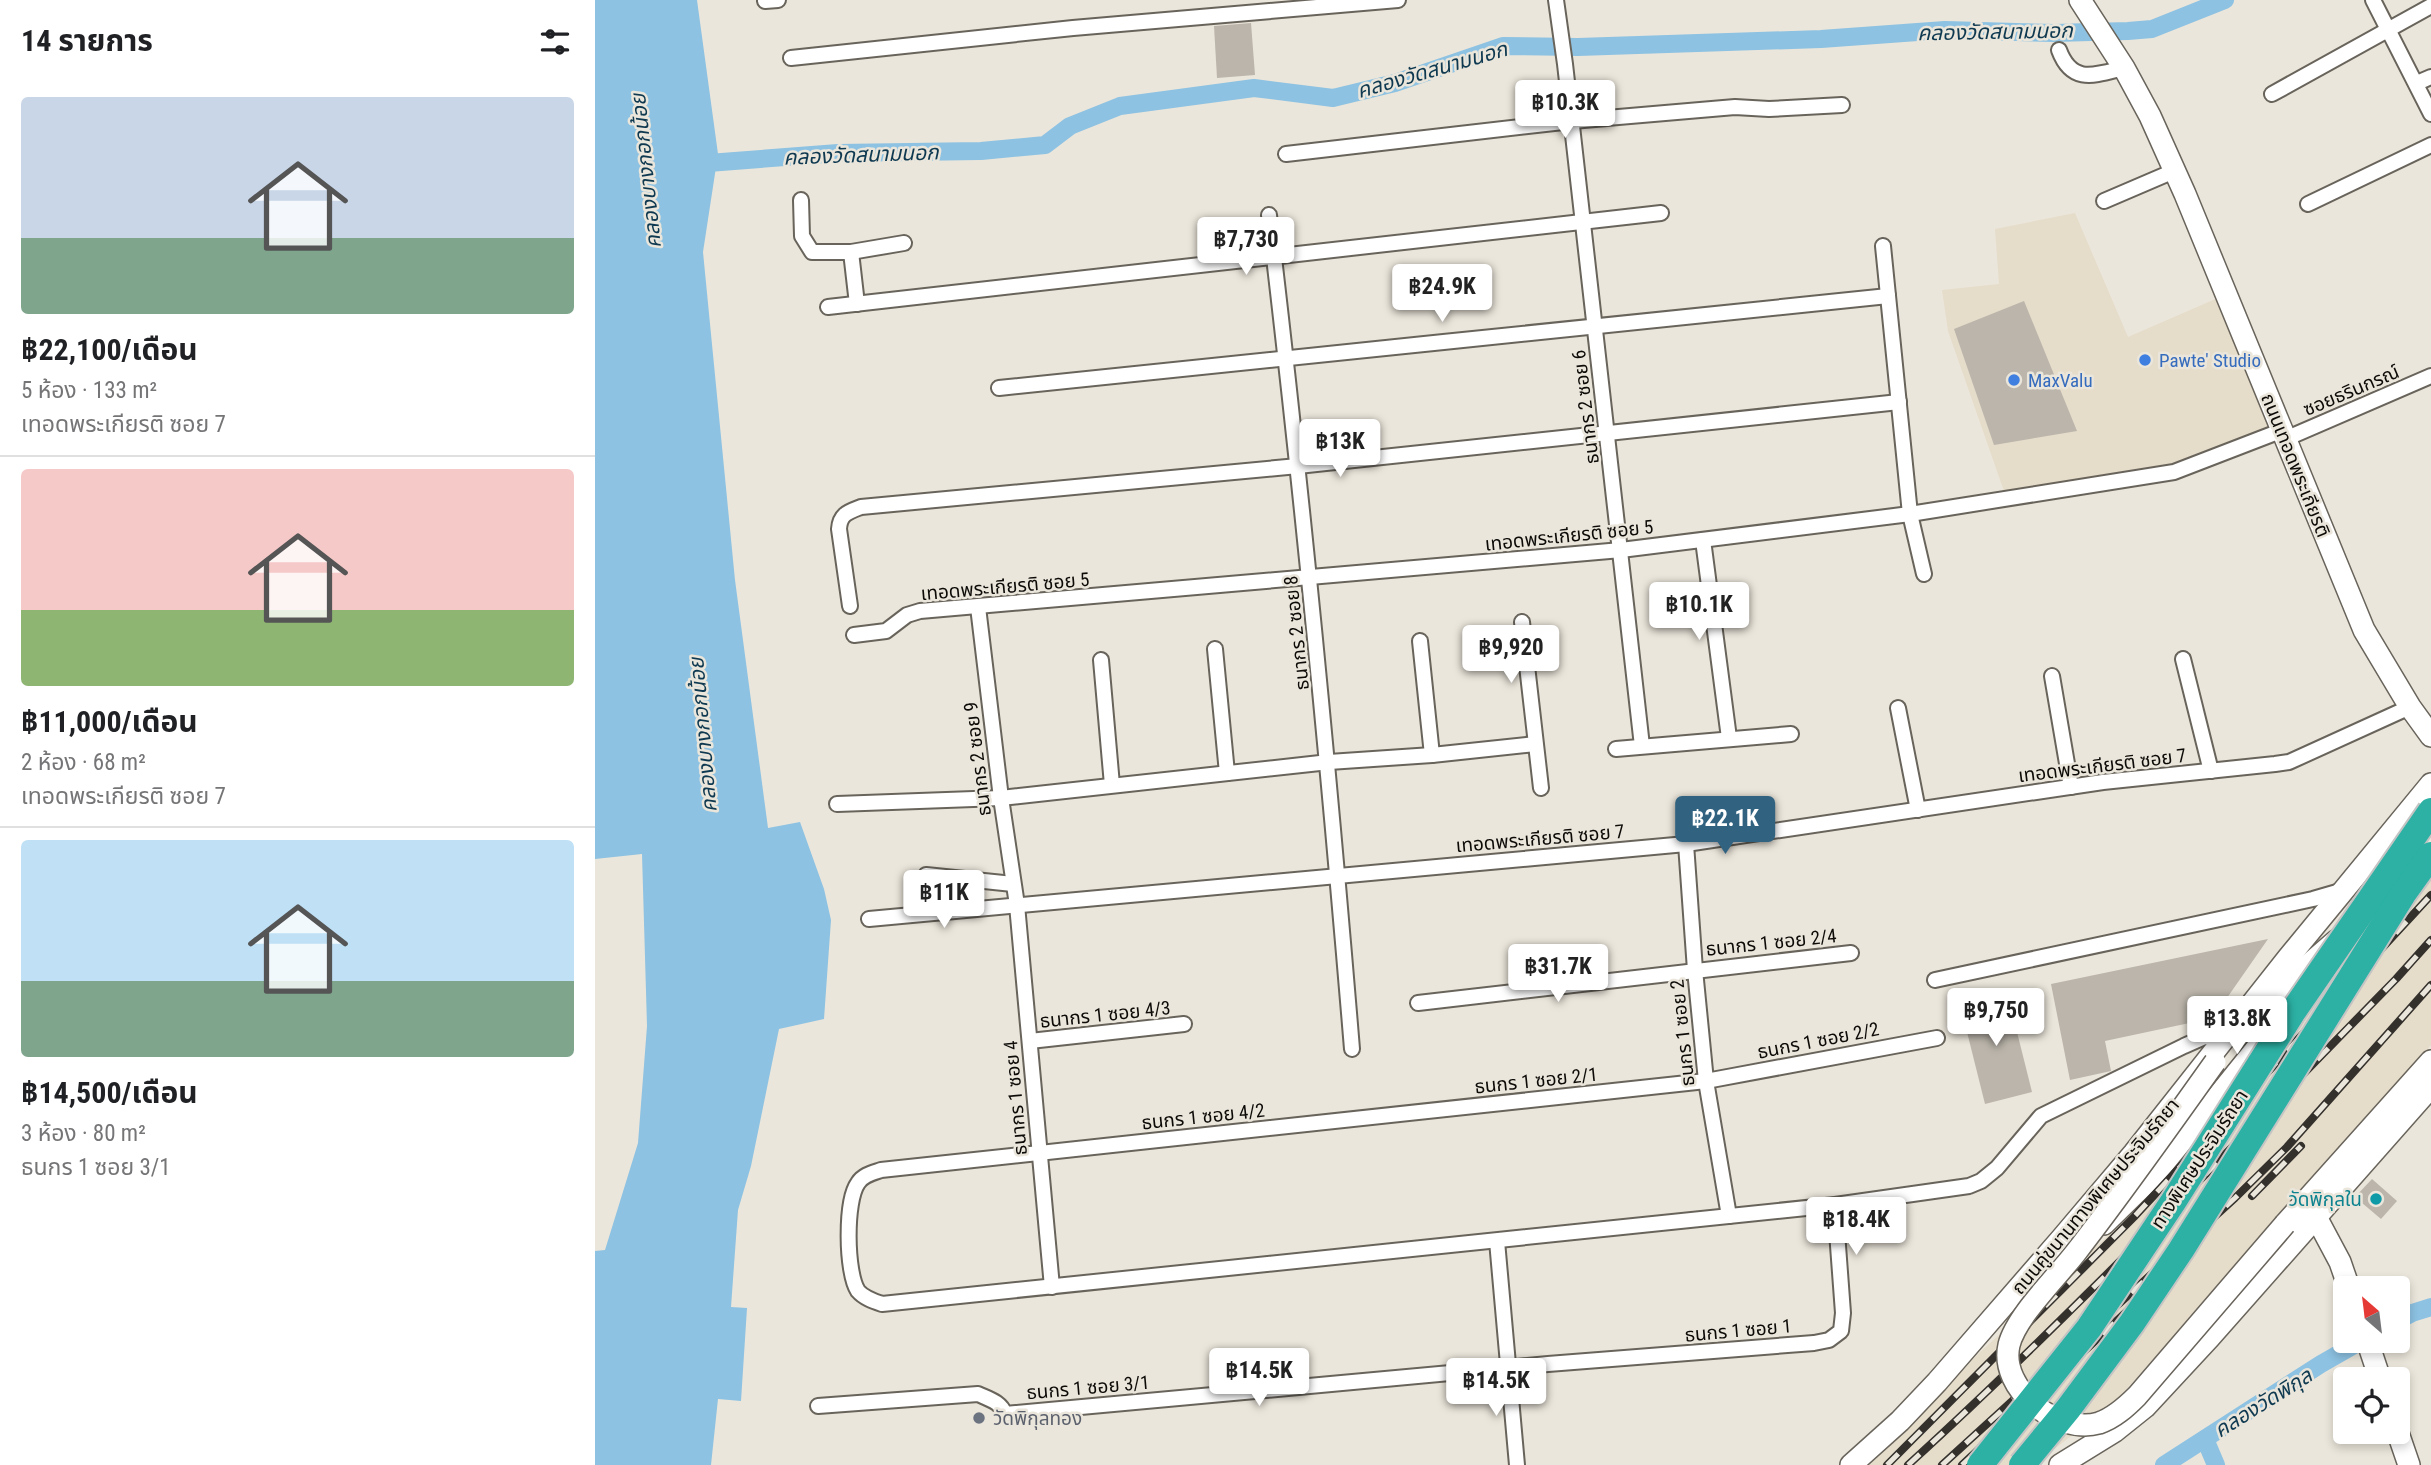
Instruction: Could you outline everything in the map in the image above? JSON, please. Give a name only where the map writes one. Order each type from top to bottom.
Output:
[{"type":"highway","name":"ทางพิเศษประจิมรัถยา","points":[[1980,1465],[2089,1328],[2292,1013],[2431,811]]},
{"type":"highway","name":"ทางพิเศษประจิมรัถยา","points":[[2022,1465],[2069,1409],[2139,1313],[2189,1238],[2403,894],[2431,855]]},
{"type":"main road","name":"ถนนเทอดพระเกียรติ","points":[[2083,5],[2150,116],[2364,630],[2410,707],[2431,736]]},
{"type":"main road","name":"ถนนคู่ขนานทางพิเศษประจิมรัถยา","points":[[1851,1465],[1900,1421],[2009,1300],[2134,1153],[2288,958],[2431,785]]},
{"type":"main road","points":[[2009,1300],[2072,1252],[2133,1198],[2264,1039],[2431,846]]},
{"type":"main road","points":[[2215,1062],[2287,982],[2335,941],[2379,909]]},
{"type":"main road","points":[[2288,958],[2105,1213],[2019,1322],[2009,1345],[2009,1361],[2021,1390],[2031,1403],[2049,1416],[2066,1423],[2090,1424],[2111,1418],[2137,1396],[2285,1224],[2431,1061]]},
{"type":"main road","points":[[2060,1465],[2115,1431],[2145,1407],[2210,1338],[2431,1087]]},
{"type":"main road","points":[[2316,1217],[2345,1276]]},
{"type":"main road","points":[[2402,1444],[2409,1465]]},
{"type":"street","points":[[791,58],[1073,28],[1398,0]]},
{"type":"street","name":"ธนากร 2 ซอย 6","points":[[1556,0],[1642,746]]},
{"type":"street","points":[[2374,0],[2431,114]]},
{"type":"street","points":[[2272,94],[2431,6]]},
{"type":"street","points":[[2059,50],[2064,64],[2071,71],[2080,74],[2092,76],[2123,68]]},
{"type":"street","points":[[2417,83],[2431,77]]},
{"type":"street","points":[[1286,154],[1572,121],[1735,107],[1769,109],[1842,105]]},
{"type":"street","points":[[2308,204],[2431,145]]},
{"type":"street","points":[[2104,201],[2174,172]]},
{"type":"street","points":[[801,200],[802,236],[812,252],[851,252],[904,243]]},
{"type":"street","points":[[828,307],[1661,213]]},
{"type":"street","name":"ธนากร 2 ซอย 8","points":[[1269,215],[1329,762],[1352,1049]]},
{"type":"street","points":[[1883,246],[1910,514],[1924,574]]},
{"type":"street","points":[[851,252],[856,304]]},
{"type":"street","points":[[999,388],[1285,360],[1594,324],[1888,296]]},
{"type":"street","name":"ซอยธรินกรณ์","points":[[2284,434],[2431,376]]},
{"type":"street","points":[[849,606],[840,520],[845,513],[861,507],[1298,467],[1899,402]]},
{"type":"street","name":"เทอดพระเกียรติ ซอย 5","points":[[855,635],[886,631],[907,615],[920,611],[1621,550],[1910,514],[2174,472],[2284,434]]},
{"type":"street","points":[[1703,540],[1729,738]]},
{"type":"street","name":"ธนากร 2 ซอย 9","points":[[978,607],[1017,905]]},
{"type":"street","points":[[1522,622],[1541,788]]},
{"type":"street","points":[[1420,642],[1432,755]]},
{"type":"street","points":[[1215,649],[1227,773]]},
{"type":"street","points":[[2183,659],[2211,771]]},
{"type":"street","points":[[1101,660],[1112,785]]},
{"type":"street","points":[[2052,676],[2071,787]]},
{"type":"street","name":"เทอดพระเกียรติ ซอย 7","points":[[869,919],[1686,844],[2071,787],[2289,762],[2410,707]]},
{"type":"street","points":[[1898,708],[1918,810]]},
{"type":"street","points":[[1616,749],[1791,734]]},
{"type":"street","points":[[837,804],[1001,798],[1329,762],[1535,744]]},
{"type":"street","name":"ธนกร 1 ซอย 2","points":[[1686,844],[1706,1081],[1729,1216]]},
{"type":"street","points":[[926,875],[1013,884]]},
{"type":"street","points":[[1935,980],[2345,890]]},
{"type":"street","name":"ธนากร 1 ซอย 4","points":[[1017,905],[1052,1287]]},
{"type":"street","name":"ธนากร 1 ซอย 2/4","points":[[1417,1003],[1851,953]]},
{"type":"street","name":"ธนากร 1 ซอย 4/3","points":[[1030,1041],[1184,1024]]},
{"type":"street","points":[[1052,1287],[1835,1205],[1969,1186],[1981,1181],[1997,1168],[2041,1116],[2184,1046],[2202,1038],[2229,1032]]},
{"type":"street","name":"ธนกร 1 ซอย 2/2","points":[[1706,1081],[1937,1038]]},
{"type":"street","name":"ธนกร 1 ซอย 2/1","points":[[1371,1119],[1706,1081]]},
{"type":"street","name":"ธนกร 1 ซอย 4/2","points":[[1052,1287],[882,1304],[870,1300],[859,1291],[851,1275],[849,1208],[852,1193],[866,1175],[881,1170],[1039,1151],[1371,1119]]},
{"type":"street","name":"ธนกร 1 ซอย 1","points":[[1510,1368],[1829,1340],[1840,1331],[1843,1313],[1835,1205]]},
{"type":"street","points":[[1497,1241],[1517,1465]]},
{"type":"street","name":"ธนกร 1 ซอย 3/1","points":[[818,1406],[978,1394],[995,1402],[1005,1414],[1510,1368]]},
{"type":"shaded area","points":[[2075,213],[2128,337],[2220,297],[2273,428],[2173,469],[2005,494],[1948,331],[1942,290],[1999,284],[1995,229]]},
{"type":"shaded area","points":[[2431,860],[2431,1045],[2117,1400],[2034,1465],[1869,1465],[1909,1428],[1977,1355],[2111,1233],[2370,941]]},
{"type":"water","name":"คลองบางกอกน้อย","points":[[595,0],[697,0],[718,154],[703,252],[735,580],[768,828],[800,822],[824,889],[831,920],[824,1019],[779,1029],[751,1166],[738,1210],[731,1307],[747,1308],[741,1401],[718,1399],[711,1465],[595,1465],[595,1251],[605,1250],[638,1143],[647,1026],[642,854],[595,859]]},
{"type":"building","points":[[1251,23],[1255,75],[1217,78],[1214,26]]},
{"type":"building","name":"MaxValu","points":[[2024,301],[2077,431],[1994,445],[1954,329]]},
{"type":"building","points":[[2268,939],[2213,1018],[2105,1041],[2111,1071],[2070,1080],[2051,984]]},
{"type":"building","points":[[2007,992],[2032,1092],[1985,1104],[1960,1004]]},
{"type":"building","name":"วัดพิกุลใน","points":[[2372,1179],[2397,1201],[2381,1219],[2355,1197]]},
{"type":"waterway","name":"คลองวัดสนามนอก","points":[[695,164],[838,153],[981,151],[1045,145],[1070,126],[1120,106],[1254,88],[1333,98],[1395,83],[1503,46],[1578,47],[1821,39],[1945,30],[2054,33],[2128,31],[2152,29],[2225,0]]},
{"type":"waterway","name":"คลองวัดพิกุล","points":[[2410,1314],[2431,1307]]},
{"type":"waterway","name":"คลองวัดพิกุล","points":[[2164,1465],[2340,1353]]},
{"type":"waterway","points":[[2205,1439],[2216,1465]]},
{"type":"railway","points":[[1887,1465],[2134,1217],[2431,895]]},
{"type":"railway","points":[[1908,1465],[2094,1287],[2431,940]]},
{"type":"railway","points":[[1942,1465],[2235,1198],[2287,1147],[2431,985]]},
{"type":"railway","points":[[2252,1196],[2301,1146]]},
{"type":"railway","points":[[1962,1465],[2182,1260]]},
{"type":"place","name":"Pawte' Studio","points":[[2145,360]]},
{"type":"place","name":"MaxValu","points":[[2014,380]]},
{"type":"place","name":"วัดพิกุลใน","points":[[2376,1199]]},
{"type":"place","name":"วัดพิกุลทอง","points":[[979,1418]]}]
